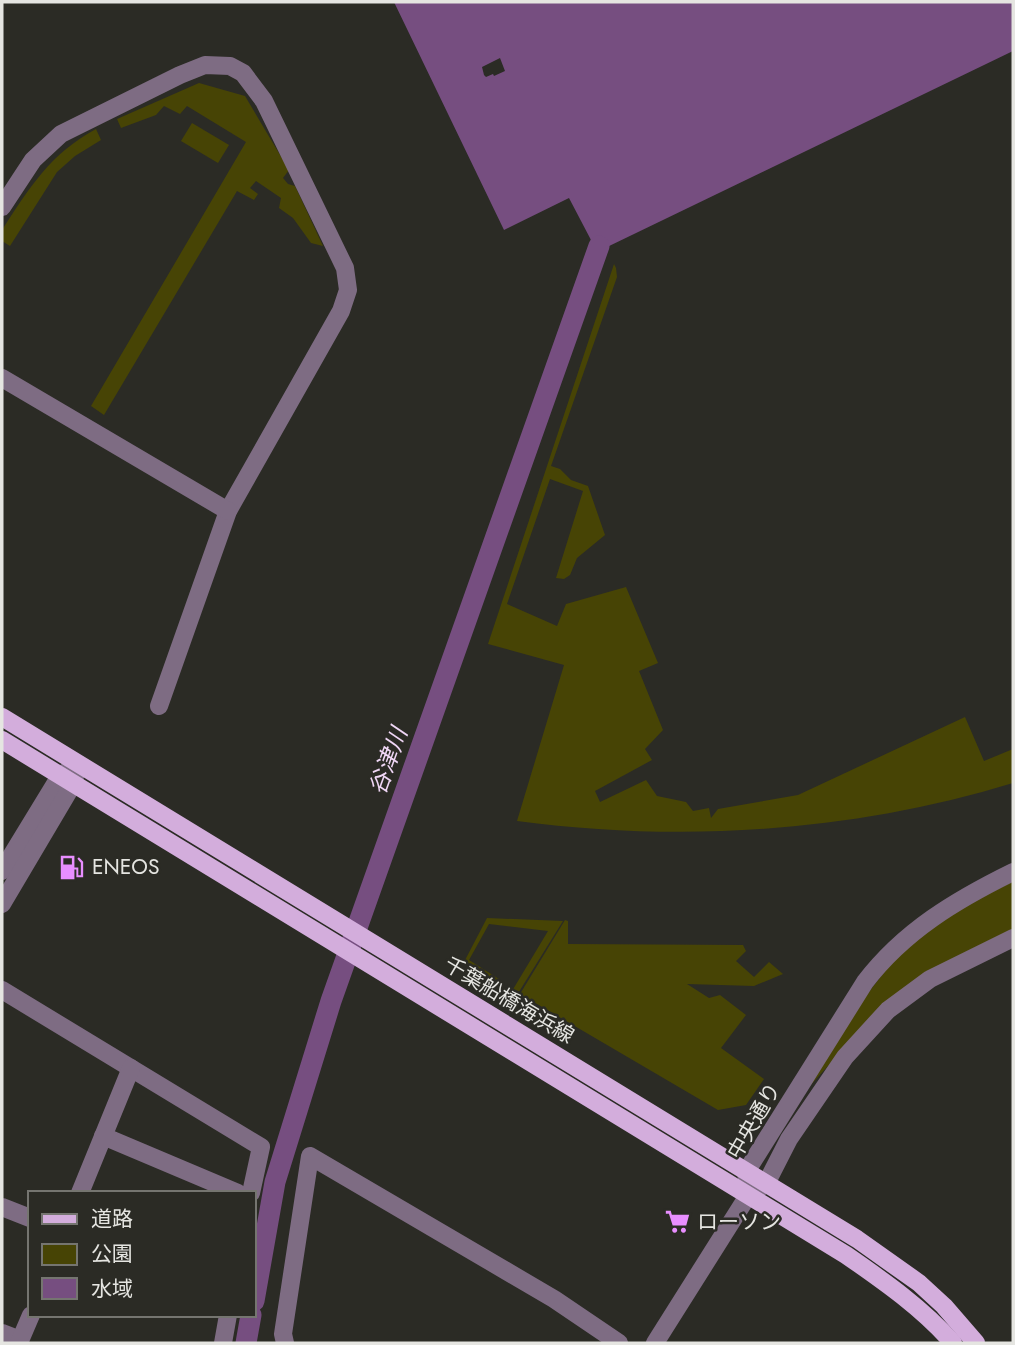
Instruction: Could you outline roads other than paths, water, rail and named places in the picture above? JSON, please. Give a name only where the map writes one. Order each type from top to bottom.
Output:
[{"type":"main road","name":"千葉船橋海浜線","points":[[2,717],[352,931],[369,952],[846,1255],[905,1296],[953,1343]]},
{"type":"main road","name":"千葉船橋海浜線","points":[[2,740],[344,948],[369,952],[857,1239],[919,1283],[944,1306],[976,1343]]},
{"type":"street","points":[[2,207],[33,160],[61,134],[180,75],[205,65],[230,66],[243,73],[264,101],[345,268],[348,290],[341,311],[228,511],[159,706]]},
{"type":"street","points":[[2,378],[228,511]]},
{"type":"street","points":[[2,871],[78,764]]},
{"type":"street","points":[[2,904],[67,780]]},
{"type":"street","name":"中央通り","points":[[1013,872],[942,910],[907,936],[878,965],[747,1172],[749,1194],[766,1184],[789,1139],[845,1056],[871,1026],[930,979],[1013,938]]},
{"type":"street","points":[[2,990],[261,1147],[251,1191]]},
{"type":"street","points":[[81,1191],[131,1068]]},
{"type":"street","points":[[103,1136],[233,1191]]},
{"type":"street","points":[[285,1343],[283,1334],[310,1156],[554,1299],[619,1343]]},
{"type":"street","points":[[655,1343],[749,1194]]},
{"type":"street","points":[[2,1207],[28,1217]]},
{"type":"street","points":[[2,1333],[20,1342],[29,1317]]},
{"type":"street","points":[[223,1343],[228,1317]]},
{"type":"water","points":[[394,2],[1013,2],[1013,51],[605,248],[591,240],[569,198],[504,230]]},
{"type":"waterway","name":"谷津川","points":[[256,1290],[275,1182],[331,1001],[599,246]]},
{"type":"waterway","name":"谷津川","points":[[246,1343],[251,1317]]},
{"type":"place","name":"ENEOS","points":[[72,867]]},
{"type":"place","name":"ローソン","points":[[677,1222]]}]
